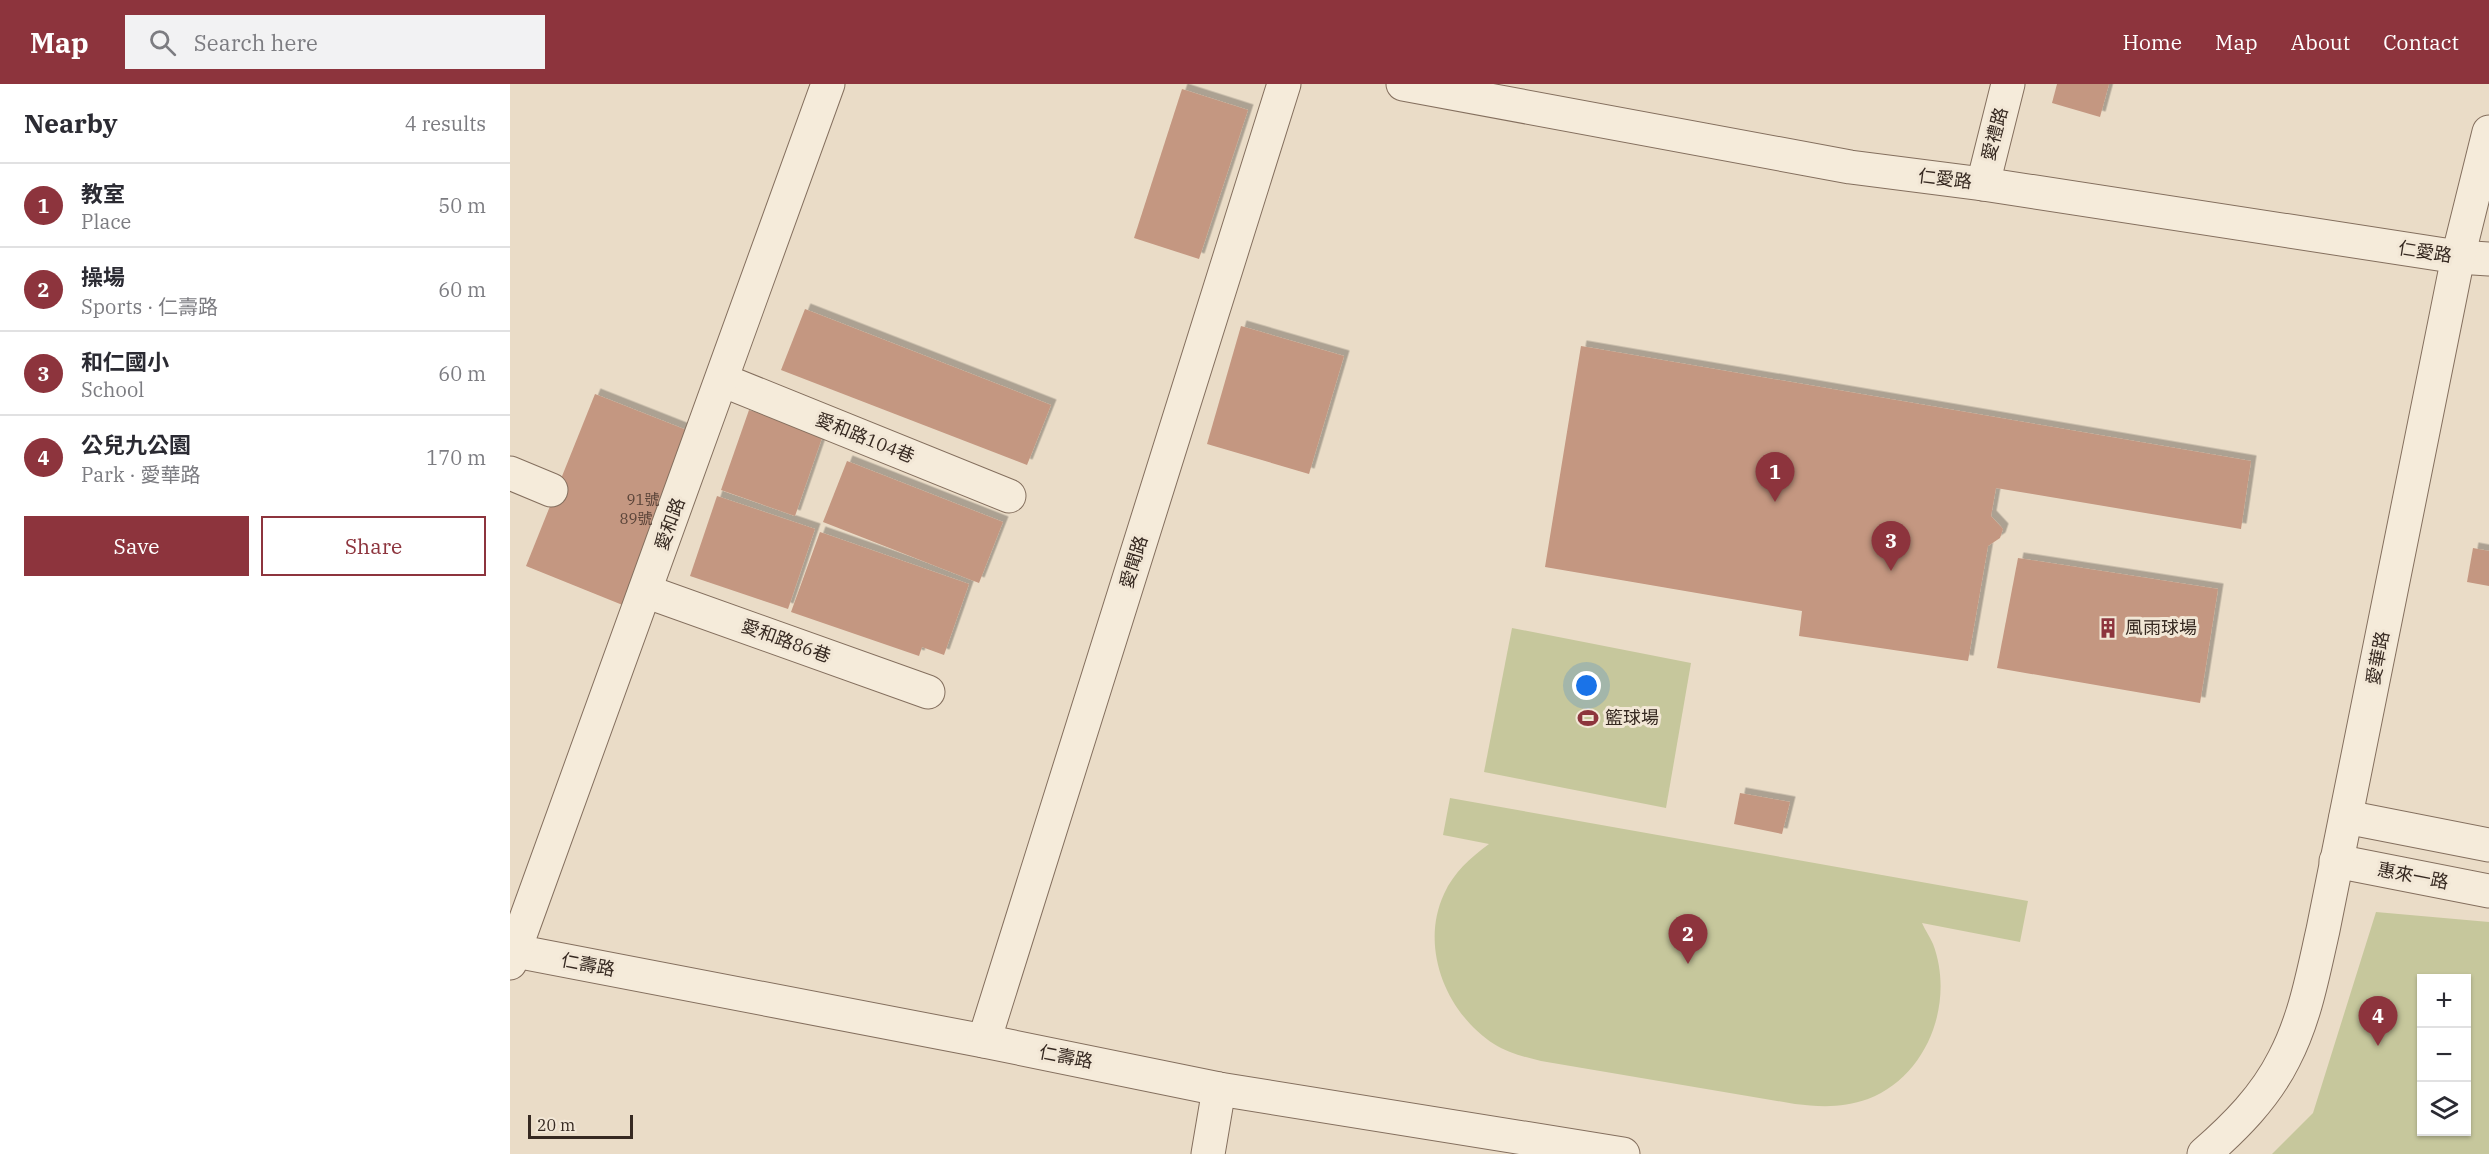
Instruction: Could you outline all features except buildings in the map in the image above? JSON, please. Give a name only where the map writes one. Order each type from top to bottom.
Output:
[{"type":"street","name":"愛和路","points":[[512,955],[828,84]]},
{"type":"street","name":"愛聞路","points":[[984,1041],[1284,84]]},
{"type":"street","name":"仁愛路","points":[[1403,84],[1850,167],[1983,184],[2473,258]]},
{"type":"street","name":"愛禮路","points":[[1983,184],[2008,84]]},
{"type":"street","name":"愛華路","points":[[2204,1154],[2233,1129],[2262,1094],[2284,1059],[2300,1020],[2312,979],[2336,861],[2473,258],[2489,132]]},
{"type":"street","name":"愛和路104巷","points":[[722,380],[1009,496]]},
{"type":"street","points":[[510,473],[551,490]]},
{"type":"street","name":"愛和路86巷","points":[[645,591],[928,692]]},
{"type":"street","points":[[2346,817],[2489,844]]},
{"type":"street","name":"惠來一路","points":[[2336,861],[2489,891]]},
{"type":"street","name":"仁壽路","points":[[512,955],[984,1041],[1219,1089],[1623,1154]]},
{"type":"street","points":[[1208,1154],[1219,1089]]},
{"type":"green space","name":"籃球場","points":[[1512,628],[1691,663],[1666,808],[1484,772]]},
{"type":"green space","points":[[1450,798],[2028,901],[2020,942],[1922,923],[1933,944],[1939,966],[1941,989],[1938,1012],[1931,1035],[1921,1055],[1907,1073],[1889,1088],[1859,1102],[1832,1106],[1795,1104],[1541,1061],[1499,1047],[1477,1031],[1451,998],[1442,978],[1436,957],[1435,936],[1437,915],[1444,894],[1463,866],[1489,844],[1443,835]]},
{"type":"green space","points":[[2376,912],[2489,922],[2489,1154],[2272,1154],[2313,1113]]},
{"type":"place","name":"教室","points":[[1775,502]]},
{"type":"place","name":"和仁國小","points":[[1891,571]]},
{"type":"place","name":"風雨球場","points":[[2108,628]]},
{"type":"place","name":"籃球場","points":[[1588,718]]},
{"type":"place","name":"操場","points":[[1688,964]]},
{"type":"place","name":"公兒九公園","points":[[2378,1046]]}]
